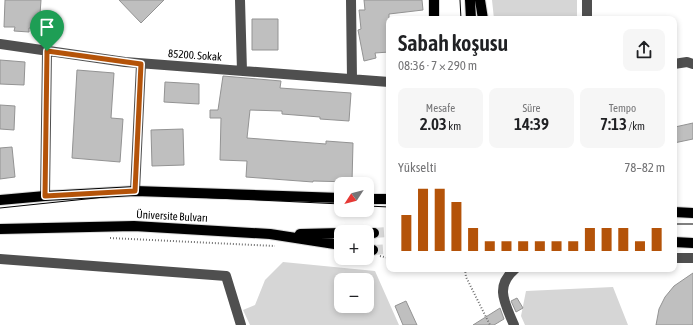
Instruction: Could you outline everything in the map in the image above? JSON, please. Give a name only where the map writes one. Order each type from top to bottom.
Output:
[{"type":"main road","points":[[434,0],[434,16]]},
{"type":"main road","points":[[470,0],[471,16]]},
{"type":"main road","points":[[480,0],[483,16]]},
{"type":"main road","name":"Üniversite Bulvarı","points":[[0,200],[135,191],[334,198]]},
{"type":"main road","points":[[374,199],[386,199]]},
{"type":"main road","points":[[677,212],[693,213]]},
{"type":"main road","name":"Üniversite Bulvarı","points":[[0,229],[134,226],[270,234],[334,244]]},
{"type":"main road","points":[[270,234],[334,233]]},
{"type":"main road","points":[[677,242],[693,243]]},
{"type":"street","points":[[240,0],[242,71]]},
{"type":"street","points":[[351,0],[352,79]]},
{"type":"street","points":[[587,0],[587,16]]},
{"type":"street","name":"85200. Sokak","points":[[0,44],[141,64],[386,82]]},
{"type":"street","points":[[45,196],[47,51]]},
{"type":"street","points":[[677,64],[687,62],[693,64]]},
{"type":"street","points":[[135,191],[141,64]]},
{"type":"street","points":[[677,258],[693,258]]},
{"type":"street","points":[[0,259],[226,276],[241,325]]},
{"type":"street","points":[[512,272],[504,280],[502,289],[505,306],[514,325]]},
{"type":"path","points":[[103,236],[280,246]]},
{"type":"path","points":[[465,272],[466,277],[490,325]]},
{"type":"shaded area","points":[[492,0],[577,0],[577,16],[494,16]]},
{"type":"shaded area","points":[[283,262],[375,271],[399,325],[250,325],[243,310],[255,305],[265,280]]},
{"type":"shaded area","points":[[613,287],[628,325],[525,325],[521,316],[526,291]]},
{"type":"building","points":[[5,0],[41,0],[39,29],[29,28],[29,32],[14,31],[15,27],[4,27]]},
{"type":"building","points":[[119,0],[164,0],[141,23]]},
{"type":"building","points":[[364,0],[422,0],[423,10],[389,14],[389,16],[386,16],[386,52],[375,53],[376,58],[364,61],[358,30],[361,29],[359,10],[365,10]]},
{"type":"building","points":[[252,19],[278,19],[278,50],[252,50]]},
{"type":"building","points":[[0,60],[25,62],[24,85],[0,84]]},
{"type":"building","points":[[77,70],[114,73],[111,118],[123,119],[120,162],[72,158]]},
{"type":"building","points":[[223,76],[281,81],[280,88],[351,93],[349,121],[282,114],[282,111],[250,110],[247,138],[326,144],[326,141],[353,143],[352,177],[334,177],[334,182],[313,182],[246,177],[247,161],[220,160],[221,118],[210,118],[210,110],[218,110]]},
{"type":"building","points":[[165,82],[199,84],[199,104],[164,102]]},
{"type":"building","points":[[0,105],[15,106],[14,130],[0,129]]},
{"type":"building","points":[[693,123],[693,139],[677,142],[677,127]]},
{"type":"building","points":[[183,129],[184,165],[152,166],[151,130]]},
{"type":"building","points":[[12,147],[15,177],[0,179],[0,148]]},
{"type":"building","points":[[693,273],[693,325],[656,325],[659,309],[665,297],[674,286]]},
{"type":"building","points":[[517,298],[523,308],[516,312],[511,301]]},
{"type":"building","points":[[406,301],[417,325],[403,325],[395,306]]},
{"type":"building","points":[[500,308],[504,319],[494,325],[473,325]]},
{"type":"tunnel","points":[[374,233],[386,232]]},
{"type":"tunnel","points":[[374,250],[386,249]]},
{"type":"tram line","points":[[460,0],[461,16]]},
{"type":"tram line","points":[[0,208],[134,194],[334,204]]},
{"type":"tram line","points":[[374,206],[386,207]]},
{"type":"tram line","points":[[677,224],[693,224]]},
{"type":"route","points":[[47,51],[141,64],[135,191],[45,196],[47,51]]}]
